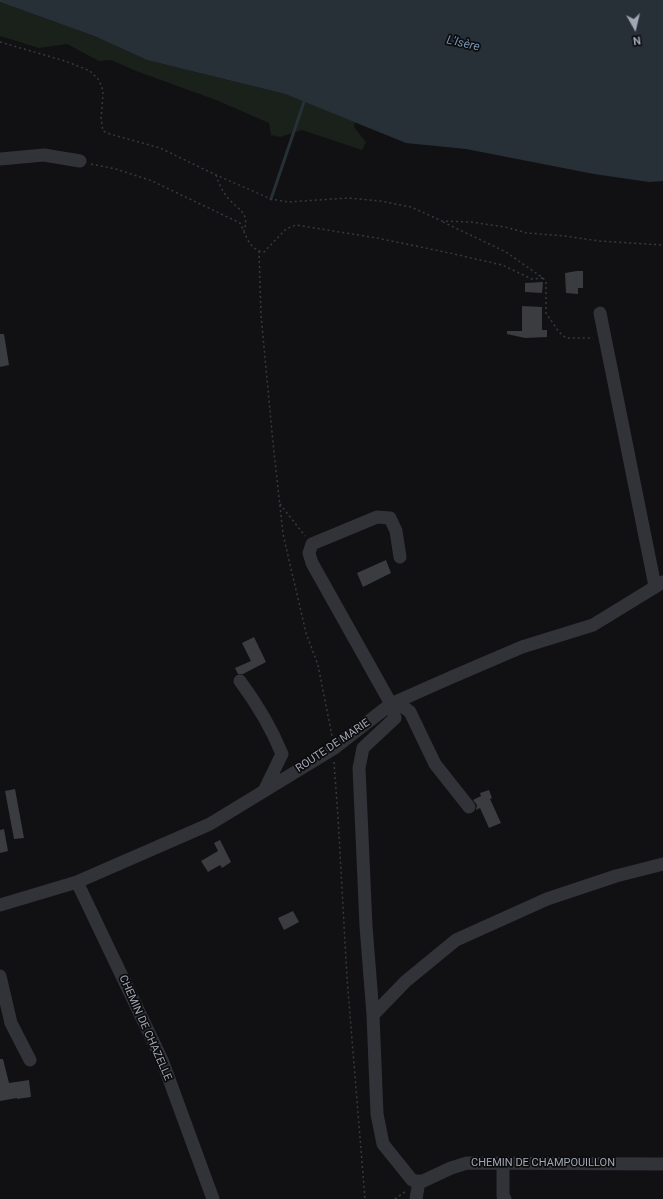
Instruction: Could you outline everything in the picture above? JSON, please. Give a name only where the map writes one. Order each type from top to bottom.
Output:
[{"type":"street","points":[[0,159],[44,155],[80,162]]},
{"type":"street","points":[[600,313],[659,584]]},
{"type":"street","points":[[400,557],[396,531],[390,518],[377,516],[312,544],[309,553],[312,563],[394,703],[395,718],[363,748],[358,768],[366,926],[373,1015],[377,1114],[383,1144],[412,1180],[419,1182],[416,1199]]},
{"type":"street","name":"ROUTE DE MARIE","points":[[0,905],[77,882],[210,824],[333,749],[394,703],[522,647],[593,625],[659,584]]},
{"type":"street","points":[[240,681],[259,706],[274,734],[282,754],[264,790]]},
{"type":"street","points":[[394,703],[410,712],[436,764],[468,807]]},
{"type":"street","points":[[373,1015],[406,980],[456,940],[547,899],[616,876],[663,864]]},
{"type":"street","name":"CHEMIN DE CHAZELLE","points":[[77,882],[162,1060],[213,1199]]},
{"type":"street","points":[[0,976],[11,1023],[30,1060]]},
{"type":"street","name":"CHEMIN DE CHAMPOUILLON","points":[[419,1182],[466,1163],[663,1164]]},
{"type":"street","points":[[503,1163],[505,1199]]},
{"type":"path","points":[[0,42],[65,61],[90,72],[98,79],[102,87],[103,94],[101,120],[103,131],[160,148],[251,192],[271,199],[288,202],[348,198],[380,201],[411,207],[506,252],[543,278],[546,282],[546,313],[559,332],[566,338],[605,338]]},
{"type":"path","points":[[80,162],[116,169],[152,181],[240,223],[250,245],[259,251],[264,252],[268,250],[286,229],[296,225],[377,238],[454,254],[502,265],[532,279],[543,278]]},
{"type":"path","points":[[216,175],[221,188],[228,198],[243,212],[246,224],[244,231]]},
{"type":"path","points":[[442,222],[471,222],[505,227],[527,233],[565,236],[598,241],[663,245]]},
{"type":"path","points":[[259,251],[261,315],[283,534],[306,633],[318,665],[332,737],[347,978],[364,1199]]},
{"type":"path","points":[[280,504],[312,544]]},
{"type":"shaded area","points":[[0,2],[94,36],[147,60],[285,94],[355,122],[354,127],[366,142],[362,150],[302,130],[280,137],[271,135],[269,123],[216,100],[136,71],[111,60],[99,61],[67,44],[39,48],[0,36]]},
{"type":"water","name":"L'Isère","points":[[0,0],[663,0],[663,181],[649,182],[594,174],[466,149],[406,143],[285,94],[147,60],[94,36],[0,2]]},
{"type":"building","points":[[583,271],[583,288],[578,288],[578,294],[566,293],[565,273]]},
{"type":"building","points":[[543,282],[542,293],[525,292],[525,283]]},
{"type":"building","points":[[522,306],[542,307],[542,330],[547,330],[547,337],[525,338],[507,334],[507,331],[522,331]]},
{"type":"building","points":[[0,334],[4,334],[9,365],[0,367]]},
{"type":"building","points":[[386,560],[391,573],[363,587],[357,573]]},
{"type":"building","points":[[254,637],[266,662],[243,674],[238,674],[235,668],[251,661],[242,643]]},
{"type":"building","points":[[15,789],[24,838],[14,839],[5,791]]},
{"type":"building","points":[[489,790],[492,798],[490,799],[501,823],[489,828],[480,808],[476,810],[477,805],[473,800],[481,796],[480,793]]},
{"type":"building","points":[[4,829],[8,851],[0,853],[0,830]]},
{"type":"building","points":[[220,840],[231,862],[222,868],[220,865],[208,872],[201,861],[218,851],[214,843]]},
{"type":"building","points":[[293,911],[299,922],[284,930],[278,918]]},
{"type":"building","points":[[0,1059],[3,1059],[9,1083],[29,1080],[31,1097],[0,1101]]},
{"type":"waterway","points":[[271,199],[305,99]]}]
